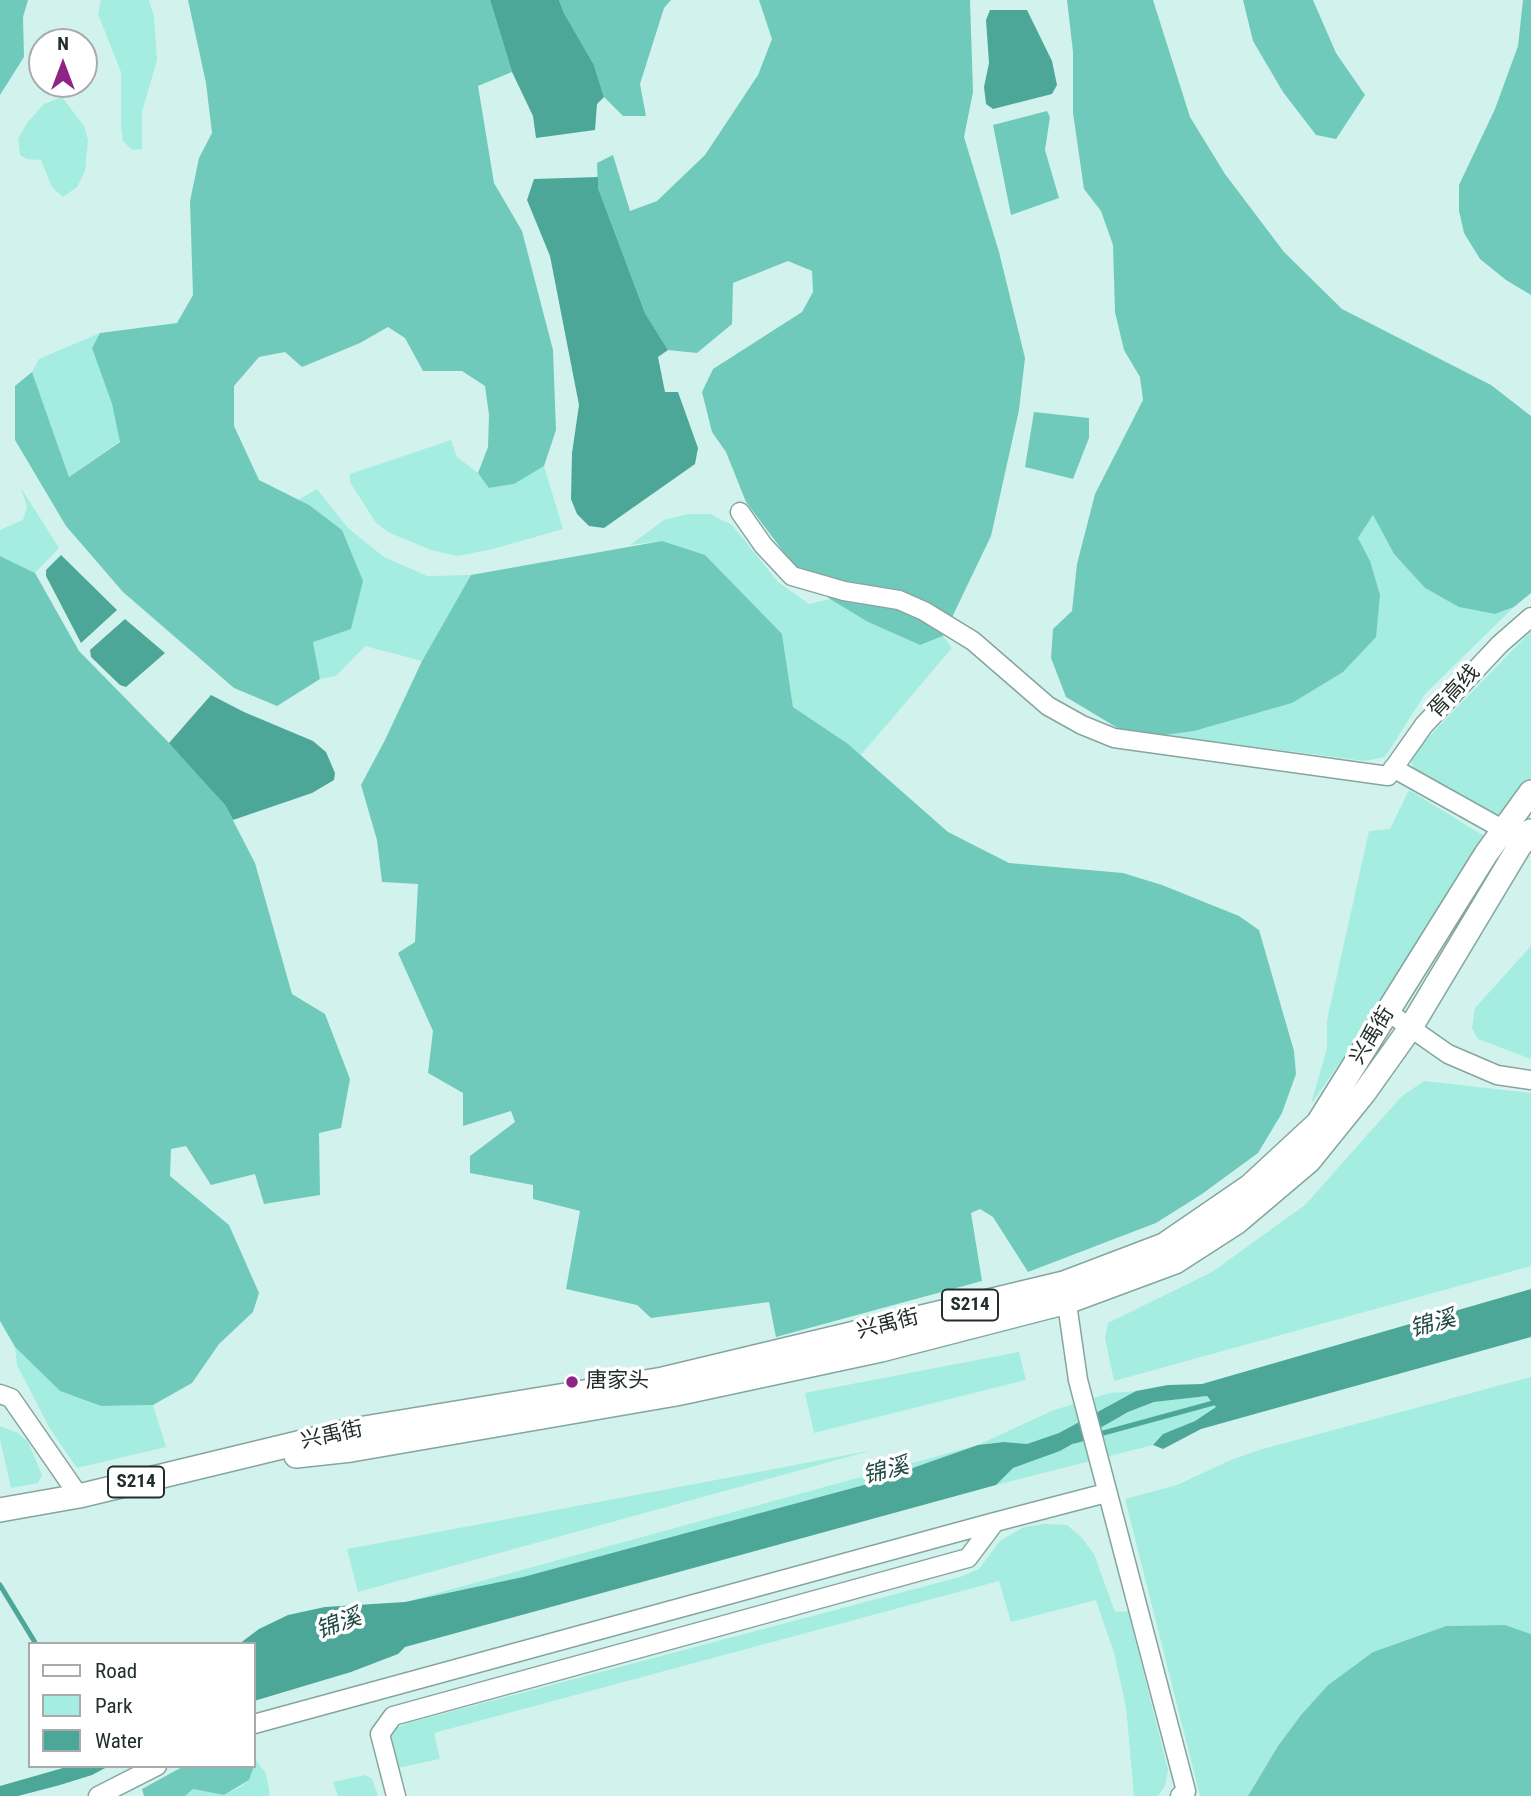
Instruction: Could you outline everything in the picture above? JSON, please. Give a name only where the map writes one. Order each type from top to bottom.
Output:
[{"type":"main road","name":"兴禹街","points":[[1065,1292],[1164,1245],[1250,1186],[1318,1123],[1504,830],[1531,792]]},
{"type":"main road","name":"兴禹街","points":[[79,1496],[352,1430],[663,1379],[1065,1292],[1175,1262],[1237,1222],[1309,1161],[1364,1093],[1411,1027],[1531,831]]},
{"type":"main road","name":"S214","points":[[9,1509],[79,1496]]},
{"type":"street","points":[[740,512],[762,545],[792,576],[844,591],[899,600],[925,611],[973,642],[1048,706],[1082,725],[1114,738],[1390,772],[1504,830]]},
{"type":"street","name":"胥高线","points":[[1390,772],[1424,725],[1500,644],[1531,617]]},
{"type":"street","points":[[1388,1012],[1448,1054],[1497,1075],[1531,1080]]},
{"type":"street","points":[[1065,1292],[1082,1395],[1185,1794]]},
{"type":"street","points":[[0,1394],[10,1398],[79,1496]]},
{"type":"street","points":[[256,1723],[995,1522],[1104,1485]]},
{"type":"street","points":[[396,1796],[380,1734],[393,1716],[968,1558],[995,1522]]},
{"type":"street","points":[[98,1796],[153,1768]]},
{"type":"green space","points":[[101,0],[149,0],[154,17],[157,60],[142,112],[142,149],[132,150],[123,141],[121,72],[98,14]]},
{"type":"green space","points":[[63,98],[84,126],[88,140],[85,171],[77,187],[63,197],[52,187],[41,160],[27,159],[20,155],[18,139],[27,123],[44,104]]},
{"type":"green space","points":[[100,333],[92,348],[112,404],[120,441],[69,477],[32,372],[39,359]]},
{"type":"green space","points":[[451,440],[457,457],[478,473],[490,488],[514,484],[544,466],[563,529],[493,549],[457,556],[431,550],[390,533],[376,523],[350,482],[350,474]]},
{"type":"green space","points":[[21,488],[59,548],[35,573],[0,556],[0,530],[23,520],[27,507]]},
{"type":"green space","points":[[317,489],[348,528],[384,557],[427,576],[471,575],[422,661],[365,646],[336,676],[320,679],[313,642],[309,505],[298,500]]},
{"type":"green space","points":[[688,514],[710,514],[732,525],[778,582],[809,604],[830,599],[868,622],[920,645],[943,636],[952,648],[861,755],[793,707],[782,634],[662,541],[630,545],[664,520]]},
{"type":"green space","points":[[1373,515],[1394,554],[1425,588],[1460,607],[1495,614],[1514,607],[1425,694],[1385,757],[1365,761],[1165,735],[1194,731],[1292,703],[1370,561],[1358,538]]},
{"type":"green space","points":[[1531,631],[1531,780],[1507,814],[1497,815],[1414,770],[1411,760],[1418,748]]},
{"type":"green space","points":[[1409,790],[1484,836],[1372,1017],[1311,1104],[1327,1048],[1327,1020],[1369,831],[1390,829]]},
{"type":"green space","points":[[1531,946],[1531,1059],[1478,1039],[1472,1028],[1475,1008]]},
{"type":"green space","points":[[1424,1081],[1531,1093],[1531,1266],[1114,1381],[1105,1338],[1108,1323],[1212,1272],[1305,1205],[1401,1097]]},
{"type":"green space","points":[[15,1347],[60,1391],[101,1406],[153,1405],[166,1447],[77,1468],[50,1429],[17,1365]]},
{"type":"green space","points":[[1019,1352],[1026,1380],[814,1433],[805,1393]]},
{"type":"green space","points":[[1531,1377],[1531,1634],[1505,1625],[1446,1626],[1373,1652],[1328,1685],[1301,1715],[1278,1746],[1248,1796],[1200,1796],[1125,1499],[1177,1485],[1259,1450]]},
{"type":"green space","points":[[1136,1391],[1059,1433],[1027,1444],[1004,1442],[978,1445],[1054,1410],[1110,1393]]},
{"type":"green space","points":[[1207,1396],[1216,1407],[1195,1421],[1163,1434],[1153,1445],[996,1485],[1013,1468],[1060,1451],[1128,1412],[1154,1402]]},
{"type":"green space","points":[[0,1426],[18,1433],[28,1442],[42,1475],[38,1483],[11,1488],[0,1439]]},
{"type":"green space","points":[[978,1445],[864,1485],[523,1577],[405,1602]]},
{"type":"green space","points":[[873,1450],[358,1592],[347,1549],[748,1474]]},
{"type":"green space","points":[[1067,1525],[1082,1538],[1094,1554],[1115,1612],[1128,1611],[1168,1770],[1165,1786],[1158,1796],[1134,1796],[1126,1707],[1114,1653],[1096,1600],[1011,1622],[999,1581],[434,1733],[440,1759],[397,1768],[389,1739],[392,1730],[408,1723],[960,1577],[979,1569],[1000,1541],[1024,1527]]},
{"type":"green space","points":[[256,1760],[266,1774],[270,1796],[185,1796],[193,1789],[224,1795],[249,1780],[253,1768],[256,1768]]},
{"type":"green space","points":[[365,1775],[372,1779],[378,1796],[338,1796],[333,1782]]},
{"type":"shaded area","points":[[0,0],[28,0],[23,17],[24,57],[0,95]]},
{"type":"shaded area","points":[[188,0],[490,0],[512,72],[478,86],[494,183],[522,231],[553,350],[556,430],[544,466],[514,484],[489,488],[478,473],[488,447],[489,415],[485,386],[462,371],[423,371],[405,338],[388,327],[360,343],[302,367],[285,352],[259,357],[234,386],[234,426],[259,480],[309,505],[342,530],[363,581],[351,629],[313,642],[320,679],[277,706],[234,688],[123,592],[66,526],[15,440],[15,386],[32,372],[69,477],[120,442],[112,404],[92,348],[100,333],[177,323],[193,295],[190,201],[199,158],[212,133],[206,83]]},
{"type":"shaded area","points":[[559,0],[671,0],[664,8],[640,84],[646,116],[623,116],[604,97],[594,65]]},
{"type":"shaded area","points":[[759,0],[970,0],[973,92],[964,137],[999,252],[1025,358],[1019,410],[991,536],[943,636],[920,645],[868,622],[830,599],[801,575],[746,502],[726,452],[712,432],[702,392],[713,369],[802,312],[813,292],[812,271],[788,261],[733,283],[732,324],[697,353],[668,350],[645,313],[598,188],[597,163],[613,155],[630,211],[657,201],[705,155],[758,75],[772,39]]},
{"type":"shaded area","points":[[1067,0],[1153,0],[1190,117],[1225,174],[1284,252],[1342,309],[1491,385],[1531,416],[1531,593],[1514,607],[1495,614],[1459,607],[1425,588],[1394,554],[1373,515],[1358,538],[1370,561],[1380,595],[1376,637],[1343,672],[1292,703],[1194,731],[1136,739],[1066,697],[1051,658],[1053,629],[1072,611],[1077,564],[1095,494],[1143,400],[1140,377],[1124,350],[1115,312],[1113,245],[1101,211],[1084,189],[1073,113],[1073,52]]},
{"type":"shaded area","points":[[1243,0],[1313,0],[1336,53],[1365,95],[1336,139],[1316,135],[1283,92],[1253,41]]},
{"type":"shaded area","points":[[1523,0],[1531,0],[1531,295],[1506,280],[1480,259],[1464,233],[1459,211],[1459,185],[1495,109],[1518,46]]},
{"type":"shaded area","points":[[1047,111],[1050,117],[1045,150],[1059,198],[1011,215],[993,125]]},
{"type":"shaded area","points":[[1034,412],[1089,418],[1089,438],[1073,479],[1025,467]]},
{"type":"shaded area","points":[[662,541],[705,555],[782,634],[793,707],[848,744],[948,832],[1009,863],[1123,873],[1162,885],[1239,916],[1259,930],[1294,1051],[1296,1074],[1282,1113],[1258,1153],[1202,1194],[1156,1223],[1028,1272],[993,1217],[980,1209],[971,1213],[982,1281],[776,1337],[769,1302],[651,1318],[637,1305],[566,1289],[580,1211],[533,1199],[533,1185],[470,1173],[470,1156],[515,1122],[511,1111],[463,1126],[463,1093],[428,1073],[433,1031],[398,953],[415,942],[418,884],[382,882],[377,840],[361,785],[422,661],[471,575]]},
{"type":"shaded area","points":[[0,556],[35,573],[79,651],[182,756],[225,805],[255,863],[292,994],[325,1014],[350,1079],[341,1128],[319,1133],[320,1195],[264,1204],[255,1174],[211,1185],[186,1146],[171,1149],[170,1176],[229,1225],[259,1293],[253,1312],[219,1344],[192,1383],[153,1405],[101,1406],[60,1391],[15,1347],[0,1321]]},
{"type":"shaded area","points":[[1505,1625],[1531,1634],[1531,1796],[1248,1796],[1278,1746],[1301,1715],[1328,1685],[1373,1652],[1446,1626]]},
{"type":"shaded area","points":[[180,1768],[253,1768],[249,1780],[224,1795],[193,1789],[185,1796],[144,1796],[142,1789]]},
{"type":"water","points":[[490,0],[559,0],[594,65],[604,97],[597,104],[595,130],[536,138],[533,116],[512,72]]},
{"type":"water","points":[[990,10],[1027,10],[1052,61],[1057,85],[1052,94],[993,109],[986,104],[984,87],[989,63],[986,20]]},
{"type":"water","points":[[598,177],[598,188],[645,313],[668,350],[658,357],[665,392],[678,392],[698,448],[695,464],[604,528],[589,526],[577,514],[571,499],[572,453],[579,405],[550,256],[527,200],[534,179]]},
{"type":"water","points":[[61,555],[117,610],[81,643],[46,576],[46,570]]},
{"type":"water","points":[[125,619],[165,653],[126,687],[120,685],[91,657],[90,650]]},
{"type":"water","points":[[211,695],[313,741],[326,752],[335,773],[334,780],[312,793],[233,820],[225,805],[169,743]]},
{"type":"water","points":[[1531,1289],[1531,1337],[1201,1429],[1163,1449],[1153,1445],[1163,1434],[1195,1421],[1216,1407],[1207,1396],[1154,1402],[1128,1412],[1060,1451],[1013,1468],[996,1485],[405,1647],[398,1654],[351,1672],[256,1700],[256,1642],[242,1642],[259,1629],[288,1615],[325,1607],[405,1602],[523,1577],[864,1485],[978,1445],[1004,1442],[1027,1444],[1059,1433],[1136,1391],[1168,1385],[1202,1384]]},
{"type":"water","points":[[63,1768],[105,1768],[92,1775],[18,1796],[0,1796],[0,1786]]},
{"type":"waterway","name":"锦溪","points":[[1074,1441],[1217,1402]]},
{"type":"waterway","name":"锦溪","points":[[0,1585],[35,1642]]},
{"type":"place","name":"唐家头","points":[[572,1382]]}]
